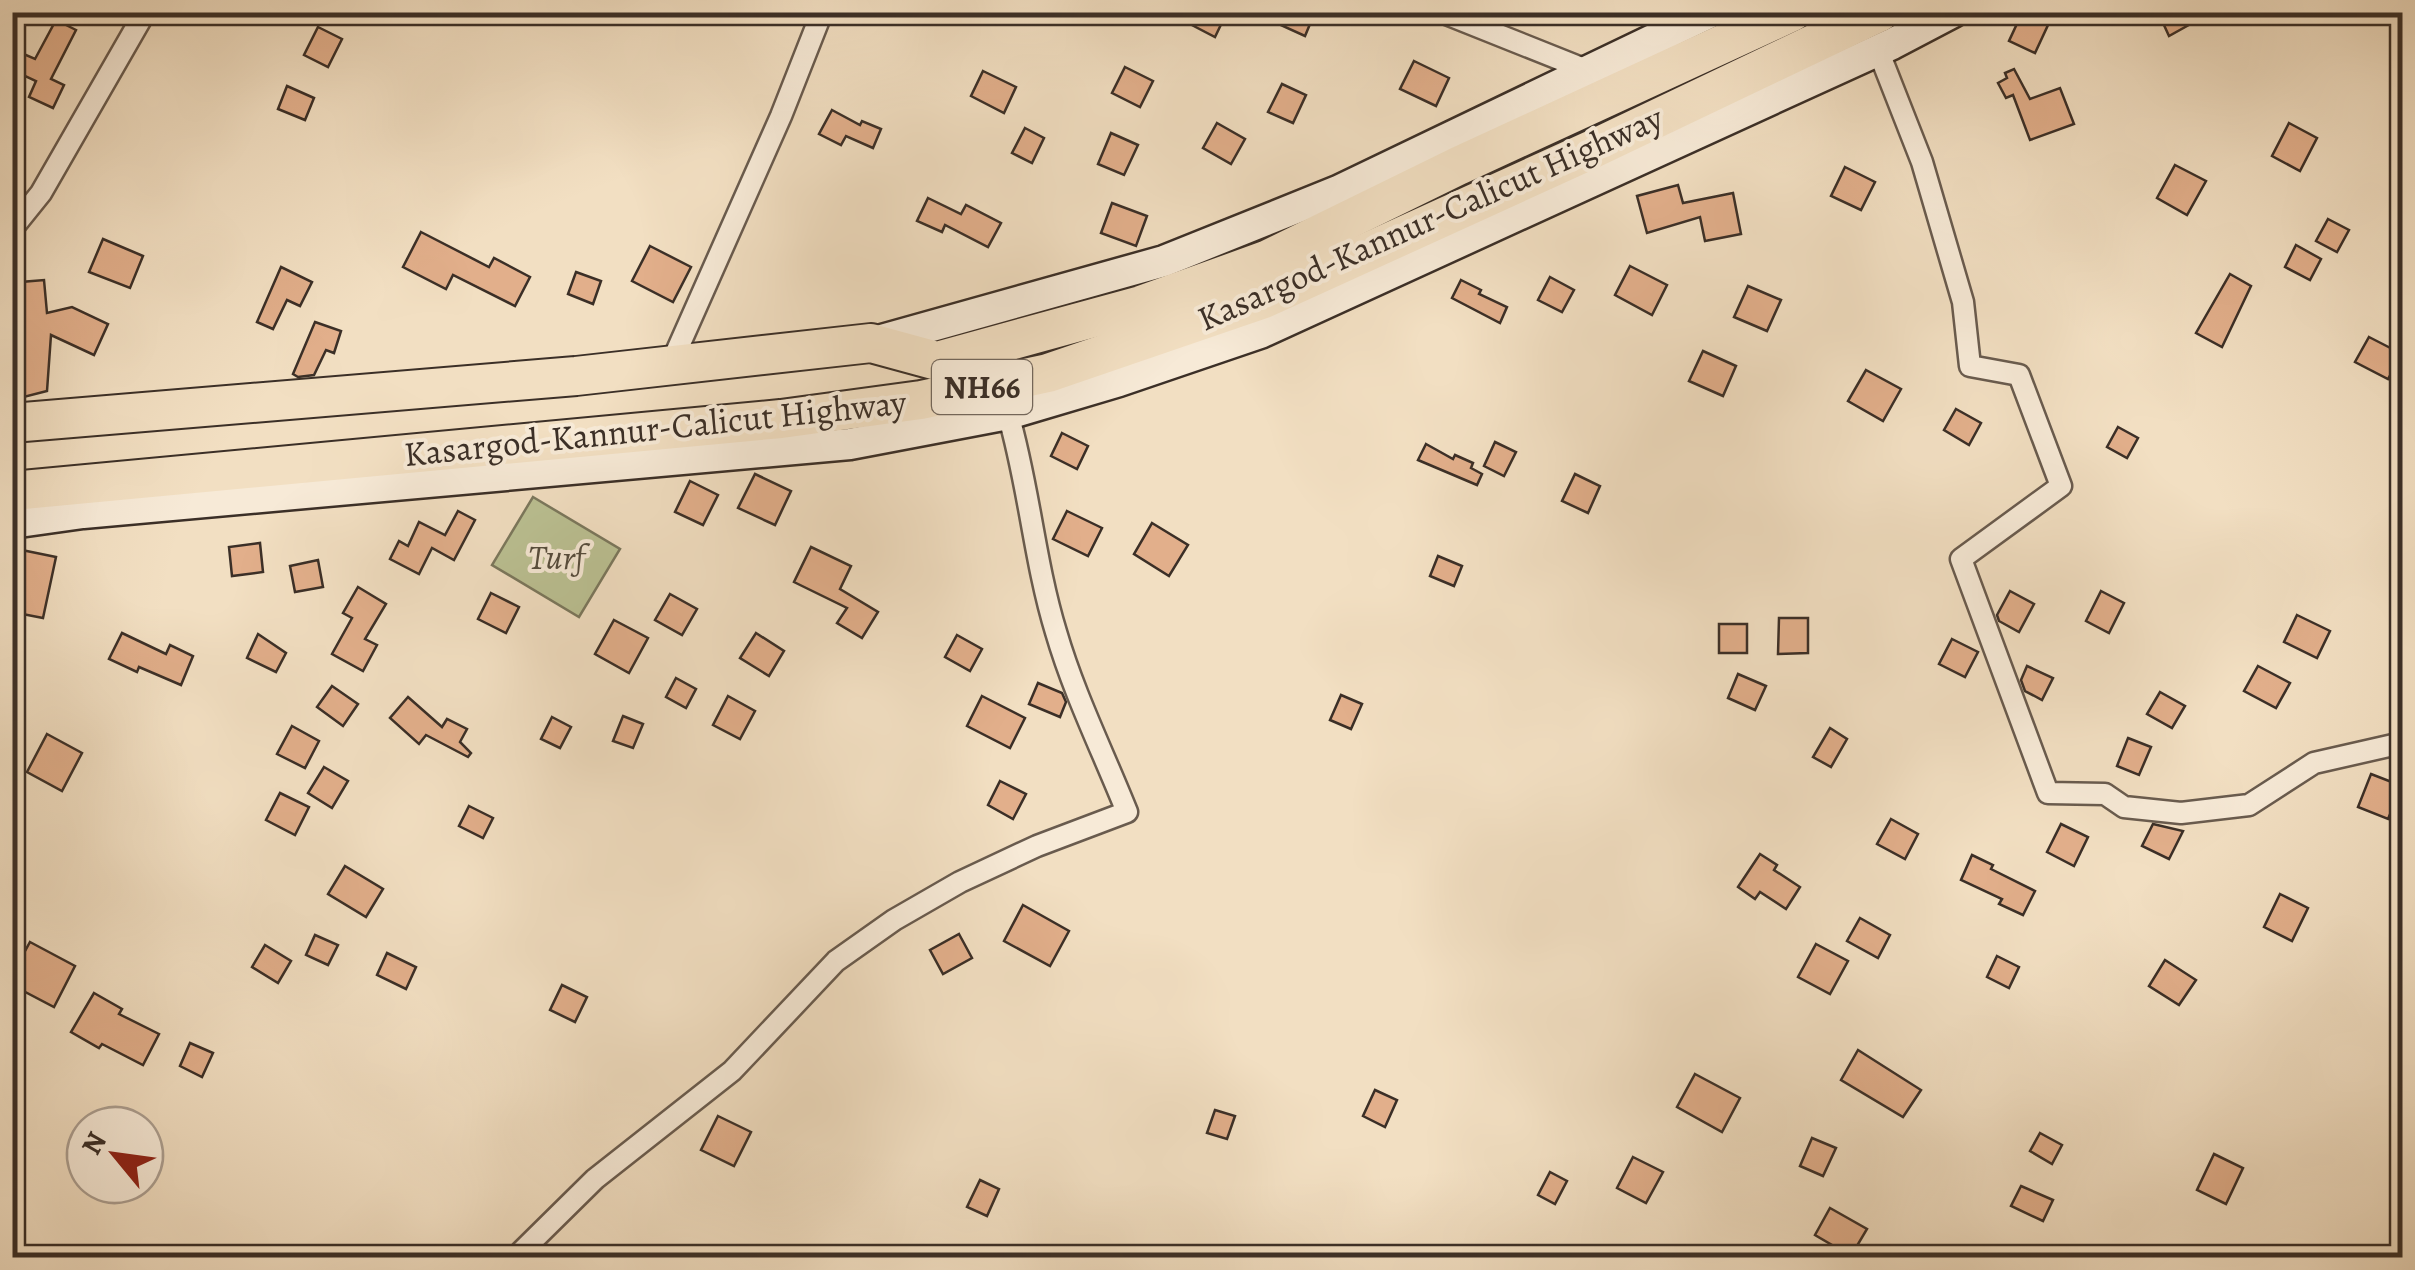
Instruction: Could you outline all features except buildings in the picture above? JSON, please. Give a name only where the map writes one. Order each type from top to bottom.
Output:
[{"type":"highway","name":"Kasargod-Kannur-Calicut Highway","points":[[12,423],[670,366],[871,343],[937,361],[1123,310],[1266,260],[1458,166],[1792,12]]},
{"type":"highway","name":"Kasargod-Kannur-Calicut Highway","points":[[12,491],[781,419],[921,400],[1048,373],[1264,299],[1880,12]]},
{"type":"street","points":[[12,229],[41,193],[145,12]]},
{"type":"street","points":[[670,366],[767,150],[822,12]]},
{"type":"street","points":[[1441,12],[1589,71]]},
{"type":"street","points":[[871,343],[1164,261],[1338,192],[1711,12]]},
{"type":"street","points":[[12,523],[82,513],[850,444],[1008,414],[1119,382],[1260,333],[1953,12]]},
{"type":"street","points":[[1878,50],[1922,162],[1963,302],[1970,366],[2019,376],[2060,486],[1961,559],[2048,793],[2106,794],[2124,807],[2181,814],[2249,805],[2314,763],[2402,743]]},
{"type":"street","points":[[521,1252],[595,1178],[732,1072],[836,961],[894,920],[960,882],[1037,846],[1128,812],[1055,631],[1031,536],[1021,459],[1008,414]]},
{"type":"green space","name":"Turf","points":[[533,497],[620,549],[579,617],[492,565]]}]
